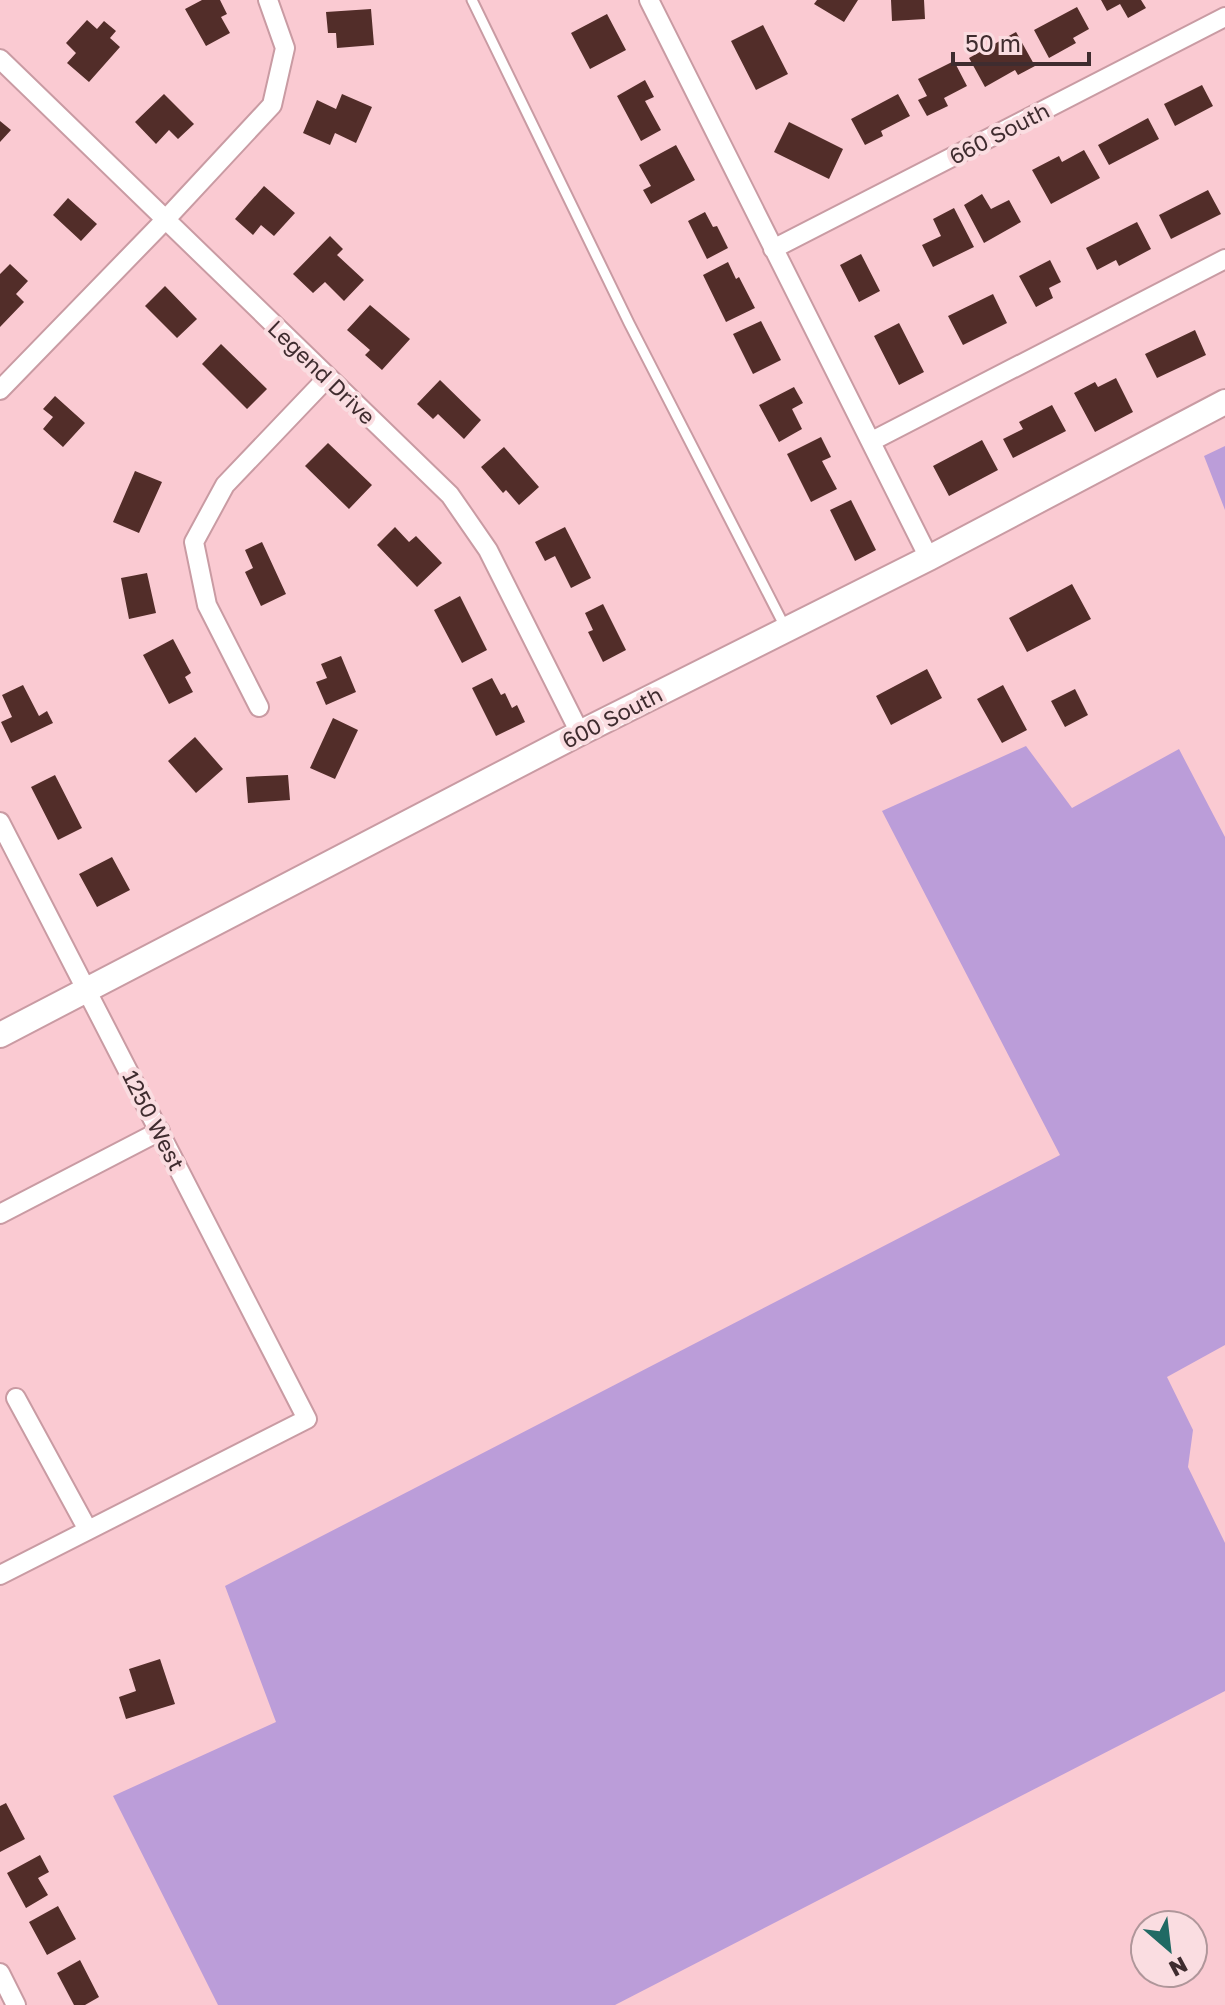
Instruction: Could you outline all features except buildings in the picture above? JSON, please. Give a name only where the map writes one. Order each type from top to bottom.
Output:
[{"type":"main road","name":"600 South","points":[[0,1035],[580,733],[929,558],[1225,402]]},
{"type":"street","points":[[0,390],[272,105],[285,48],[268,0]]},
{"type":"street","points":[[649,0],[929,558]]},
{"type":"street","name":"660 South","points":[[773,249],[1225,17]]},
{"type":"street","name":"Legend Drive","points":[[0,59],[450,495],[488,550],[580,733]]},
{"type":"street","points":[[872,441],[1225,259]]},
{"type":"street","points":[[259,707],[207,605],[194,542],[225,485],[328,377]]},
{"type":"street","name":"1250 West","points":[[1,825],[307,1419],[88,1530]]},
{"type":"street","points":[[0,1214],[160,1131]]},
{"type":"street","points":[[0,1575],[88,1530],[16,1398]]},
{"type":"street","points":[[0,1973],[16,2005]]},
{"type":"lane","points":[[472,0],[629,323],[786,630]]},
{"type":"shaded area","points":[[1225,446],[1225,510],[1204,456]]},
{"type":"shaded area","points":[[1026,746],[1072,808],[1179,749],[1225,837],[1225,1345],[1167,1377],[1193,1430],[1188,1467],[1225,1543],[1225,1691],[615,2005],[218,2005],[113,1796],[276,1722],[225,1586],[1060,1155],[882,811]]}]
